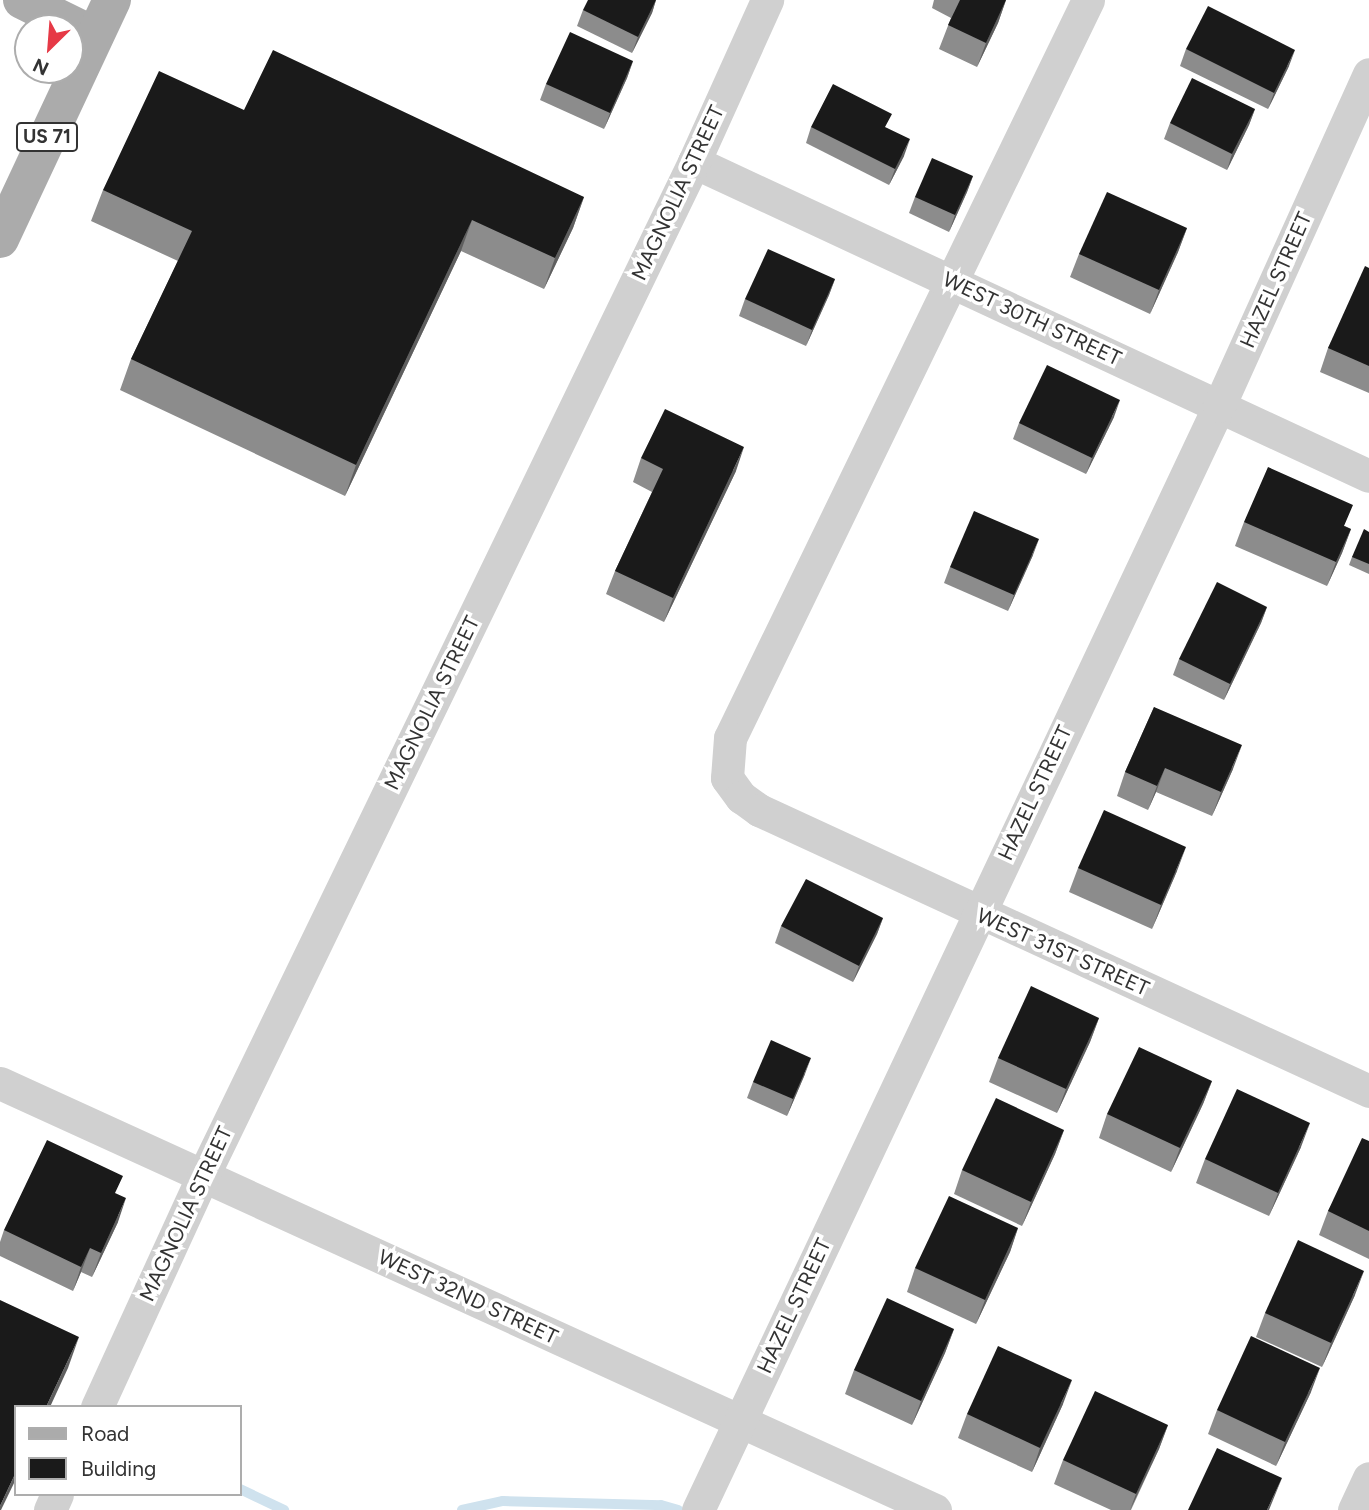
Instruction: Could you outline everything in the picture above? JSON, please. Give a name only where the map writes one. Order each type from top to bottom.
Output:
[{"type":"main road","points":[[22,0],[95,36]]},
{"type":"main road","name":"US 71","points":[[0,239],[112,0]]},
{"type":"street","name":"MAGNOLIA STREET","points":[[98,1405],[203,1176],[694,162],[767,0]]},
{"type":"street","name":"WEST 31ST STREET","points":[[1088,0],[954,282],[730,738],[727,778],[741,797],[759,810],[978,913],[1369,1090]]},
{"type":"street","name":"HAZEL STREET","points":[[701,1505],[1219,406],[1369,74]]},
{"type":"street","name":"WEST 30TH STREET","points":[[694,162],[1369,476]]},
{"type":"street","name":"WEST 32ND STREET","points":[[0,1083],[935,1510]]},
{"type":"street","points":[[1354,1510],[1369,1478]]},
{"type":"building","points":[[588,0],[656,0],[638,37],[583,10]]},
{"type":"building","points":[[960,0],[1006,0],[986,43],[948,25]]},
{"type":"building","points":[[1208,6],[1295,50],[1274,93],[1186,49]]},
{"type":"building","points":[[570,32],[633,61],[610,113],[546,84]]},
{"type":"building","points":[[273,50],[584,197],[555,258],[472,220],[356,465],[131,359],[192,231],[103,190],[159,71],[244,110]]},
{"type":"building","points":[[1192,78],[1255,109],[1232,154],[1170,123]]},
{"type":"building","points":[[833,84],[892,114],[885,127],[910,139],[895,169],[811,127]]},
{"type":"building","points":[[932,158],[973,176],[955,215],[915,197]]},
{"type":"building","points":[[1107,192],[1187,228],[1159,290],[1079,254]]},
{"type":"building","points":[[768,249],[835,279],[812,330],[745,299]]},
{"type":"building","points":[[1365,266],[1369,268],[1369,366],[1328,348]]},
{"type":"building","points":[[1047,365],[1120,400],[1092,458],[1019,423]]},
{"type":"building","points":[[665,409],[744,447],[673,598],[615,571],[663,469],[641,458]]},
{"type":"building","points":[[1268,467],[1353,505],[1344,526],[1351,529],[1336,562],[1244,522]]},
{"type":"building","points":[[974,511],[1039,539],[1014,595],[950,567]]},
{"type":"building","points":[[1364,529],[1369,532],[1369,564],[1352,557]]},
{"type":"building","points":[[1217,582],[1267,607],[1230,684],[1179,659]]},
{"type":"building","points":[[1154,707],[1242,745],[1221,792],[1165,768],[1157,786],[1125,772]]},
{"type":"building","points":[[1104,810],[1186,847],[1161,905],[1078,868]]},
{"type":"building","points":[[806,879],[883,918],[859,966],[781,926]]},
{"type":"building","points":[[1031,986],[1099,1018],[1066,1089],[998,1058]]},
{"type":"building","points":[[771,1040],[811,1058],[793,1099],[753,1082]]},
{"type":"building","points":[[1139,1047],[1212,1081],[1180,1148],[1107,1114]]},
{"type":"building","points":[[1237,1089],[1310,1123],[1278,1193],[1205,1159]]},
{"type":"building","points":[[996,1098],[1064,1130],[1031,1202],[962,1170]]},
{"type":"building","points":[[1362,1138],[1369,1141],[1369,1231],[1328,1211]]},
{"type":"building","points":[[47,1140],[123,1176],[115,1193],[126,1198],[101,1253],[90,1248],[81,1267],[4,1230]]},
{"type":"building","points":[[949,1196],[1018,1228],[985,1300],[915,1268]]},
{"type":"building","points":[[1298,1240],[1364,1271],[1331,1343],[1265,1313]]},
{"type":"building","points":[[887,1298],[954,1329],[921,1401],[854,1370]]},
{"type":"building","points":[[0,1300],[79,1337],[47,1405],[14,1405],[14,1476],[0,1506]]},
{"type":"building","points":[[1251,1336],[1320,1368],[1285,1442],[1217,1410]]},
{"type":"building","points":[[998,1346],[1072,1380],[1040,1448],[967,1414]]},
{"type":"building","points":[[1095,1391],[1168,1425],[1136,1494],[1063,1460]]},
{"type":"building","points":[[1217,1448],[1282,1478],[1267,1510],[1188,1510]]},
{"type":"waterway","points":[[242,1490],[284,1510]]},
{"type":"waterway","points":[[462,1510],[503,1501],[661,1505],[678,1510]]}]
